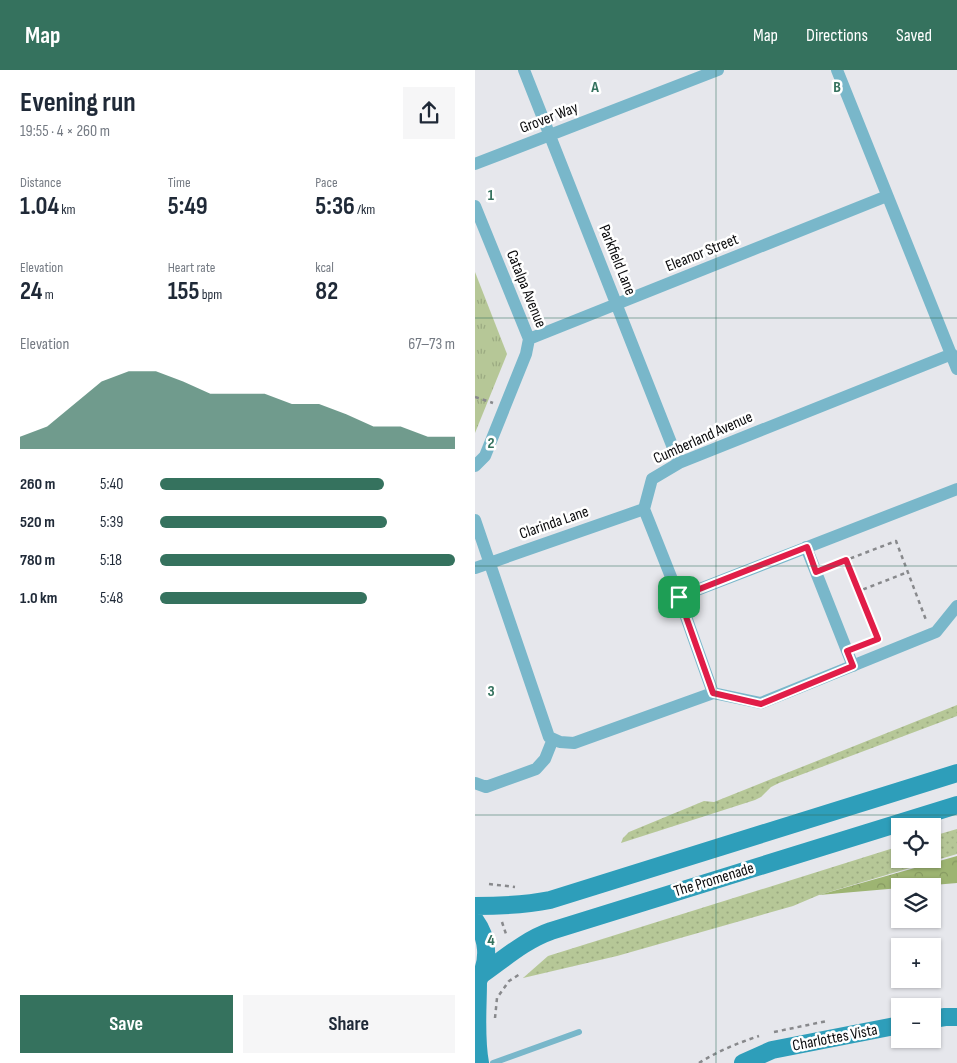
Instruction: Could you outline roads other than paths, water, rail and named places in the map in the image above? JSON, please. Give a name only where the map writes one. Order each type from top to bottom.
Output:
[{"type":"main road","name":"The Promenade","points":[[475,906],[523,905],[550,900],[957,773]]},
{"type":"main road","name":"The Promenade","points":[[478,980],[528,941],[559,928],[957,805]]},
{"type":"main road","points":[[475,920],[482,932],[486,946],[486,961],[478,980],[476,1028],[480,1063]]},
{"type":"main road","points":[[941,1018],[957,1016]]},
{"type":"main road","name":"Charlottes Vista","points":[[743,1063],[772,1050],[891,1027]]},
{"type":"street","name":"Parkfield Lane","points":[[524,70],[679,463]]},
{"type":"street","name":"Grover Way","points":[[475,164],[718,70]]},
{"type":"street","points":[[837,70],[957,369]]},
{"type":"street","name":"Eleanor Street","points":[[529,340],[887,196]]},
{"type":"street","name":"Catalpa Avenue","points":[[475,206],[529,340],[526,354],[485,456],[475,466]]},
{"type":"street","name":"Cumberland Avenue","points":[[644,509],[652,479],[679,463],[952,354]]},
{"type":"street","points":[[679,597],[957,489]]},
{"type":"street","points":[[644,509],[679,597],[713,693]]},
{"type":"street","name":"Clarinda Lane","points":[[475,568],[644,509]]},
{"type":"street","points":[[475,520],[549,737],[560,742],[574,743],[713,693],[761,704],[936,632],[957,606]]},
{"type":"street","points":[[807,547],[853,666]]},
{"type":"street","points":[[475,783],[485,787],[536,769],[545,759],[553,738]]},
{"type":"lane","points":[[493,1063],[579,1032]]}]
